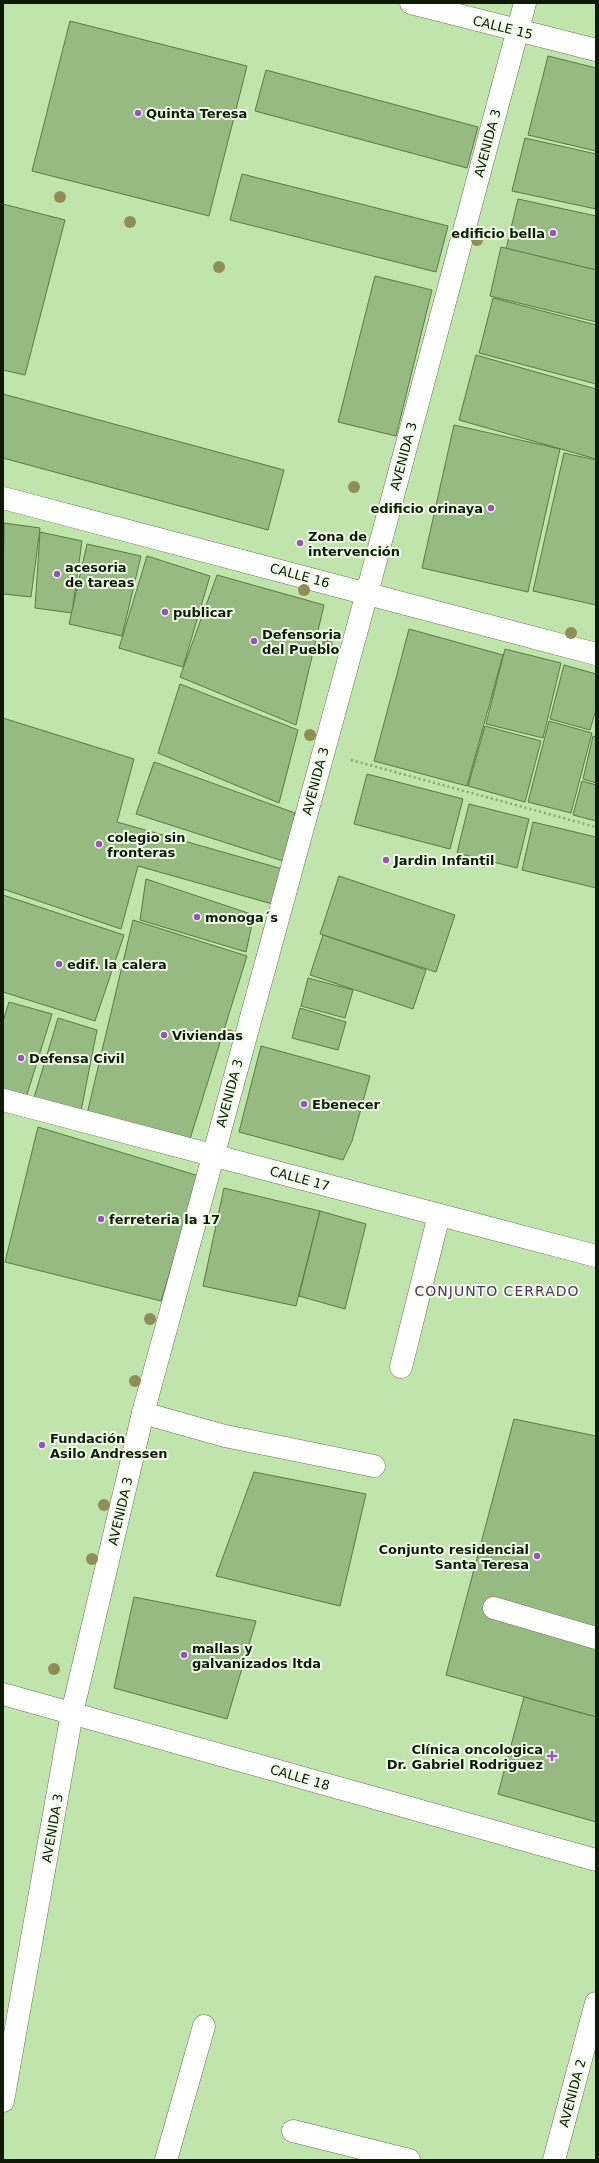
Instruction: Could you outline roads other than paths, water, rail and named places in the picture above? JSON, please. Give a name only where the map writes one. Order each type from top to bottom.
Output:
[{"type":"street","name":"CALLE 15","points":[[411,3],[596,50]]},
{"type":"street","name":"AVENIDA 3","points":[[3,2101],[72,1713],[143,1413],[212,1155],[367,593],[524,3]]},
{"type":"street","name":"CALLE 16","points":[[3,498],[596,654]]},
{"type":"street","name":"CALLE 17","points":[[3,1100],[596,1256]]},
{"type":"street","points":[[401,1367],[439,1215]]},
{"type":"street","points":[[143,1413],[225,1436],[374,1466]]},
{"type":"street","points":[[494,1608],[596,1638]]},
{"type":"street","name":"CALLE 18","points":[[3,1694],[596,1860]]},
{"type":"street","name":"AVENIDA 2","points":[[554,2160],[596,2002]]},
{"type":"street","points":[[166,2160],[204,2026]]},
{"type":"street","points":[[293,2130],[409,2160]]},
{"type":"place","name":"Quinta Teresa","points":[[138,113]]},
{"type":"place","name":"edificio bella","points":[[553,233]]},
{"type":"place","name":"edificio orinaya","points":[[491,508]]},
{"type":"place","name":"Zona de intervención","points":[[300,543]]},
{"type":"place","name":"acesoria de tareas","points":[[57,574]]},
{"type":"place","name":"publicar","points":[[165,612]]},
{"type":"place","name":"Defensoria del Pueblo","points":[[254,641]]},
{"type":"place","name":"colegio sin fronteras","points":[[99,844]]},
{"type":"place","name":"Jardin Infantil","points":[[386,860]]},
{"type":"place","name":"monoga´s","points":[[197,917]]},
{"type":"place","name":"edif. la calera","points":[[59,964]]},
{"type":"place","name":"Viviendas","points":[[164,1035]]},
{"type":"place","name":"Defensa Civil","points":[[21,1058]]},
{"type":"place","name":"Ebenecer","points":[[304,1104]]},
{"type":"place","name":"ferreteria la 17","points":[[101,1219]]},
{"type":"place","name":"Fundación Asilo Andressen","points":[[42,1445]]},
{"type":"place","name":"Conjunto residencial Santa Teresa","points":[[537,1556]]},
{"type":"place","name":"mallas y galvanizados ltda","points":[[184,1655]]},
{"type":"place","name":"Clínica oncologica Dr. Gabriel Rodriguez","points":[[552,1756]]},
{"type":"district","name":"CONJUNTO CERRADO","points":[[497,1291]]}]
